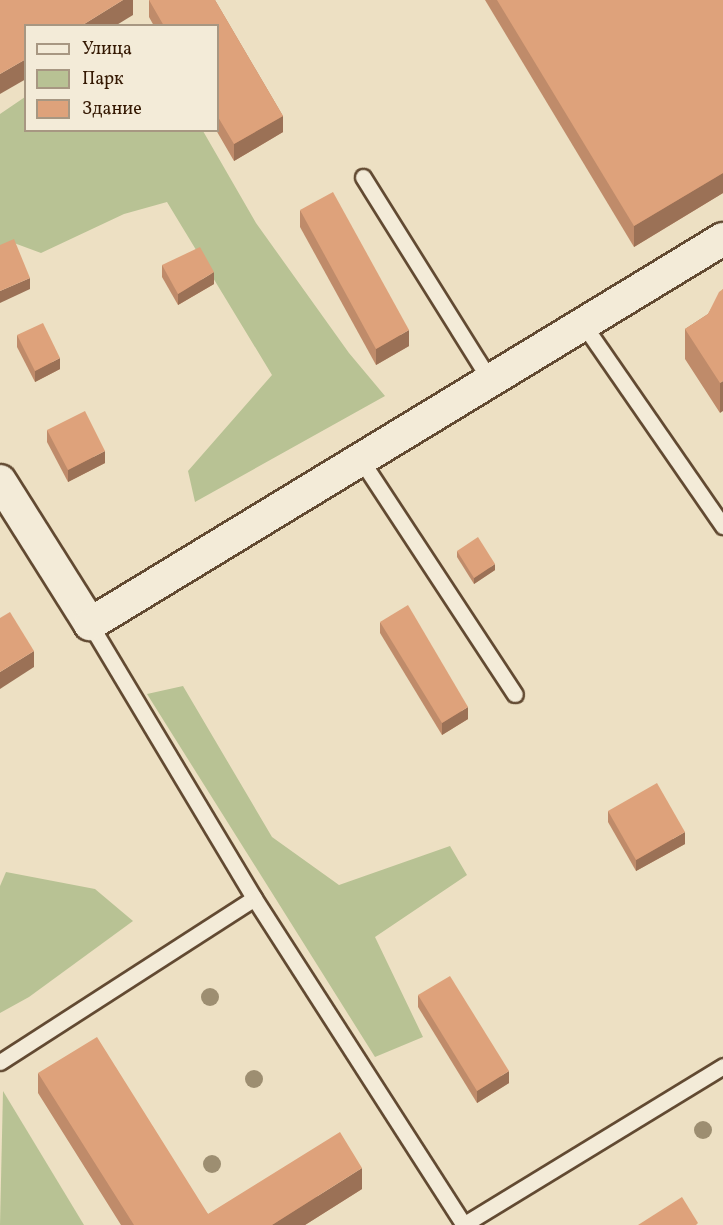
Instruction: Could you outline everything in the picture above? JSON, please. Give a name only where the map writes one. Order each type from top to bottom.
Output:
[{"type":"street","points":[[1,483],[90,624],[723,239]]},
{"type":"lane","points":[[363,177],[490,380]]},
{"type":"lane","points":[[583,324],[723,526]]},
{"type":"lane","points":[[361,460],[515,694]]},
{"type":"lane","points":[[90,624],[254,898],[463,1225],[723,1066]]},
{"type":"lane","points":[[0,1062],[254,898]]},
{"type":"green space","points":[[24,98],[24,132],[204,132],[256,223],[349,353],[385,396],[195,502],[188,471],[272,375],[167,202],[124,214],[41,253],[14,243],[0,246],[0,114]]},
{"type":"green space","points":[[183,686],[272,837],[339,885],[450,846],[467,875],[375,937],[423,1037],[375,1057],[147,694]]},
{"type":"green space","points":[[6,872],[95,889],[133,921],[29,997],[0,1013],[0,886]]},
{"type":"green space","points":[[3,1091],[84,1225],[0,1225]]},
{"type":"building","points":[[0,0],[123,0],[84,24],[24,24],[24,60],[0,74]]},
{"type":"building","points":[[149,0],[215,0],[283,116],[234,144],[219,119],[219,24],[163,24]]},
{"type":"building","points":[[497,0],[723,0],[723,173],[634,226]]},
{"type":"building","points":[[333,192],[409,330],[376,349],[300,210]]},
{"type":"building","points":[[14,239],[30,278],[0,291],[0,245]]},
{"type":"building","points":[[200,247],[214,272],[178,294],[162,265]]},
{"type":"building","points":[[723,289],[723,381],[720,383],[685,329],[708,314],[719,292]]},
{"type":"building","points":[[43,323],[60,358],[35,371],[17,335]]},
{"type":"building","points":[[85,411],[105,451],[68,470],[47,430]]},
{"type":"building","points":[[478,537],[495,564],[474,578],[457,551]]},
{"type":"building","points":[[408,605],[468,707],[442,723],[380,622]]},
{"type":"building","points":[[10,612],[34,651],[0,672],[0,618]]},
{"type":"building","points":[[657,783],[685,832],[636,860],[608,811]]},
{"type":"building","points":[[450,976],[509,1071],[477,1091],[418,995]]},
{"type":"building","points":[[97,1037],[208,1214],[340,1132],[362,1168],[272,1225],[134,1225],[38,1073]]},
{"type":"building","points":[[682,1197],[698,1223],[696,1225],[638,1225]]}]
